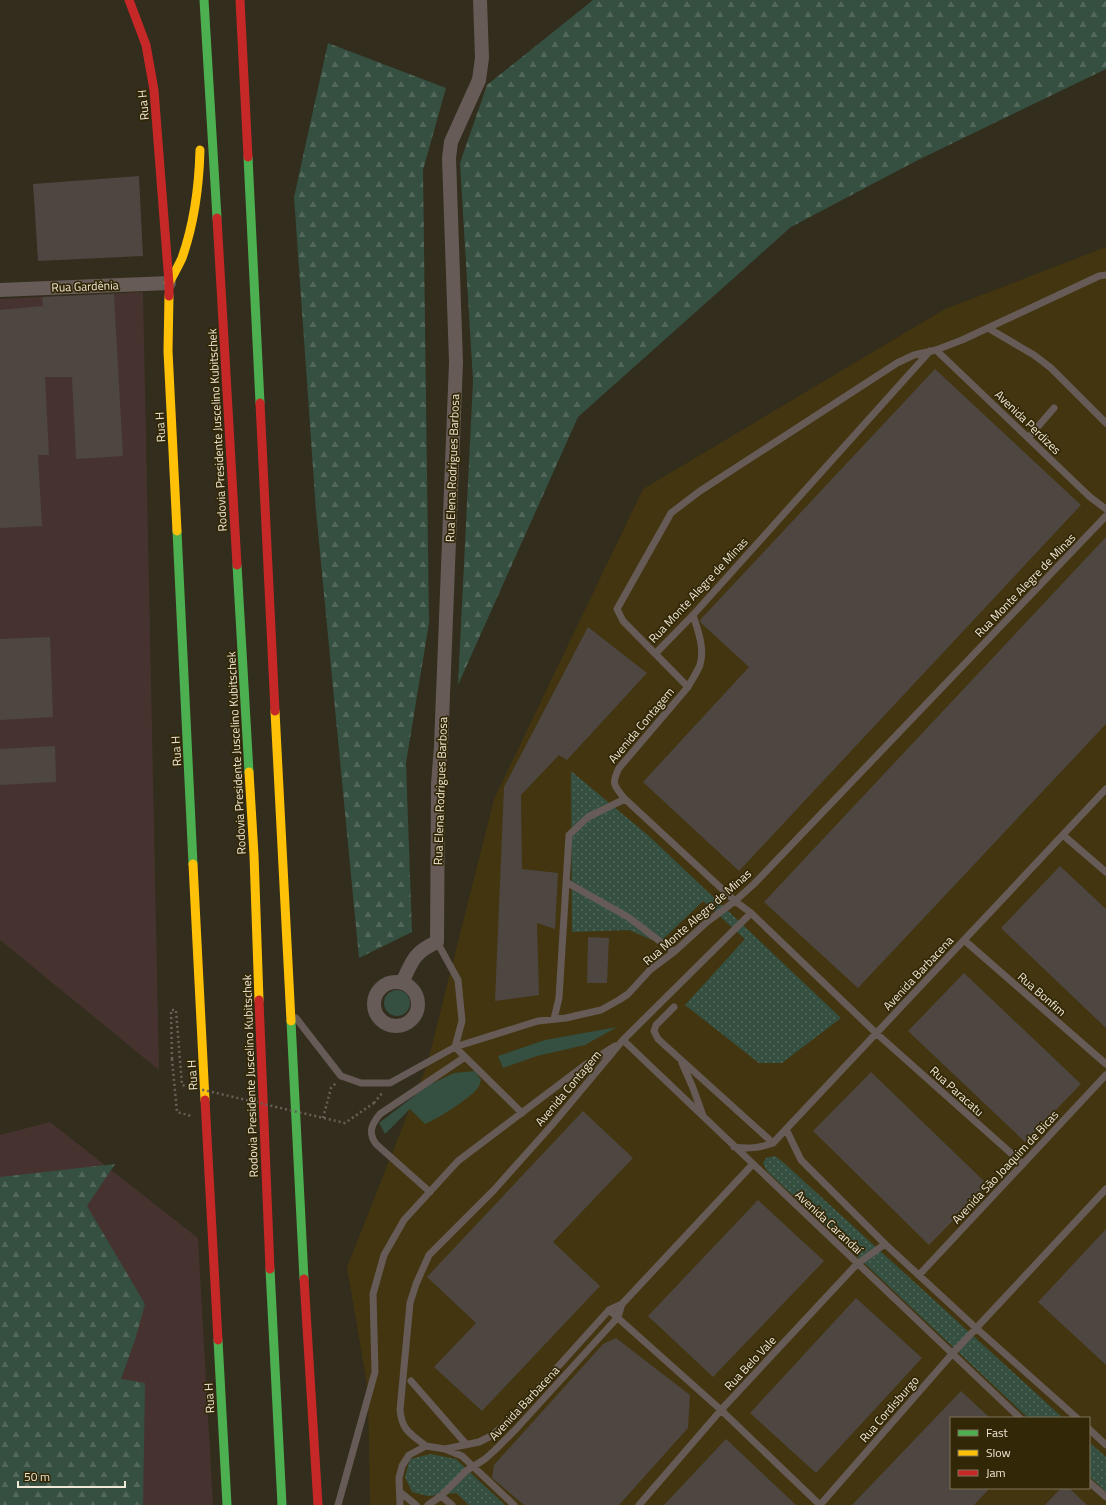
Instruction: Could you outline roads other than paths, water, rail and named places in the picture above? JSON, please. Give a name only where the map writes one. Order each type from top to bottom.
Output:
[{"type":"main road","name":"Rua H","points":[[129,0],[146,44],[154,90],[169,283],[168,351],[206,1121],[227,1505]]},
{"type":"main road","name":"Rodovia Presidente Juscelino Kubitschek","points":[[204,0],[254,855],[269,1259],[282,1505]]},
{"type":"main road","points":[[240,0],[302,1253],[318,1505]]},
{"type":"main road","points":[[243,50],[249,7]]},
{"type":"main road","points":[[201,118],[207,55]]},
{"type":"main road","points":[[169,283],[181,260],[191,228],[199,176],[200,140]]},
{"type":"street","name":"Rua Elena Rodrigues Barbosa","points":[[437,942],[438,784],[441,746],[456,362],[449,158],[451,142],[479,80],[482,58],[480,0]]},
{"type":"street","name":"Rua Gardênia","points":[[0,290],[169,283]]},
{"type":"street","points":[[402,983],[414,957],[426,947],[437,942]]},
{"type":"lane","name":"Rua Monte Alegre de Minas","points":[[933,350],[693,615],[656,653],[623,621],[617,609],[672,513],[700,491],[898,363],[914,355],[962,340],[1099,276],[1106,275]]},
{"type":"lane","points":[[988,328],[1034,355],[1051,368],[1106,423]]},
{"type":"lane","name":"Avenida Perdizes","points":[[933,350],[1090,497],[1106,509]]},
{"type":"lane","points":[[1028,438],[1054,408]]},
{"type":"lane","name":"Rua Monte Alegre de Minas","points":[[455,1047],[538,1021],[601,1010],[628,994],[650,970],[674,952],[707,922],[735,901],[759,878],[1106,516]]},
{"type":"lane","name":"Avenida Contagem","points":[[426,1446],[405,1429],[401,1419],[400,1410],[410,1303],[416,1284],[429,1256],[494,1190],[623,1040],[751,913],[735,901],[625,799],[616,788],[613,779],[619,768],[688,687],[699,666],[702,653],[693,615]]},
{"type":"lane","name":"Avenida Contagem","points":[[656,653],[688,687]]},
{"type":"lane","name":"Avenida Barbacena","points":[[773,1143],[1106,789]]},
{"type":"lane","points":[[554,1019],[559,998],[569,835],[588,817],[625,799]]},
{"type":"lane","points":[[1063,835],[1106,872]]},
{"type":"lane","points":[[566,882],[628,918],[674,952]]},
{"type":"lane","name":"Rua Paracatu","points":[[751,913],[876,1033],[1023,1164]]},
{"type":"lane","name":"Rua Bonfim","points":[[964,940],[1106,1064]]},
{"type":"lane","name":"Rua Elena Rodrigues Barbosa","points":[[437,942],[458,980],[462,1021],[455,1047]]},
{"type":"lane","points":[[674,1007],[656,1025],[654,1031],[658,1039],[773,1143],[758,1148],[746,1149],[734,1147]]},
{"type":"lane","points":[[290,1010],[342,1076],[361,1083],[390,1083],[455,1047],[522,1113]]},
{"type":"lane","points":[[338,1505],[374,1372],[372,1294],[384,1255],[404,1220],[458,1161],[585,1065],[623,1040]]},
{"type":"lane","name":"Avenida Carandaí","points":[[623,1040],[752,1165],[1019,1417]]},
{"type":"lane","points":[[430,1192],[376,1144],[371,1138],[371,1129],[374,1121],[380,1114],[465,1057]]},
{"type":"lane","points":[[680,1059],[693,1088],[703,1118]]},
{"type":"lane","name":"Avenida São Joaquim de Bicas","points":[[919,1275],[1106,1075]]},
{"type":"lane","name":"Avenida Carandaí","points":[[786,1129],[801,1160],[885,1244],[1076,1417]]},
{"type":"lane","name":"Avenida Barbacena","points":[[466,1444],[479,1442],[489,1438],[509,1421],[609,1310],[622,1304],[752,1165]]},
{"type":"lane","points":[[976,1328],[1106,1189]]},
{"type":"lane","name":"Rua Belo Vale","points":[[639,1505],[721,1410],[858,1264],[885,1244]]},
{"type":"lane","name":"Avenida Barbacena","points":[[428,1505],[442,1496],[466,1471],[485,1459],[516,1429],[618,1317],[622,1304]]},
{"type":"lane","points":[[609,1310],[721,1410],[820,1505]]},
{"type":"lane","name":"Rua Cordisburgo","points":[[820,1505],[976,1328]]},
{"type":"lane","points":[[411,1381],[466,1444],[445,1449]]},
{"type":"lane","points":[[1090,1430],[1106,1445]]},
{"type":"lane","points":[[400,1505],[399,1478],[402,1466],[409,1455],[426,1446],[445,1449],[462,1456],[514,1505]]},
{"type":"lane","points":[[1090,1483],[1106,1497]]},
{"type":"lane","points":[[400,1492],[416,1505]]},
{"type":"lane","points":[[442,1496],[452,1505]]}]
